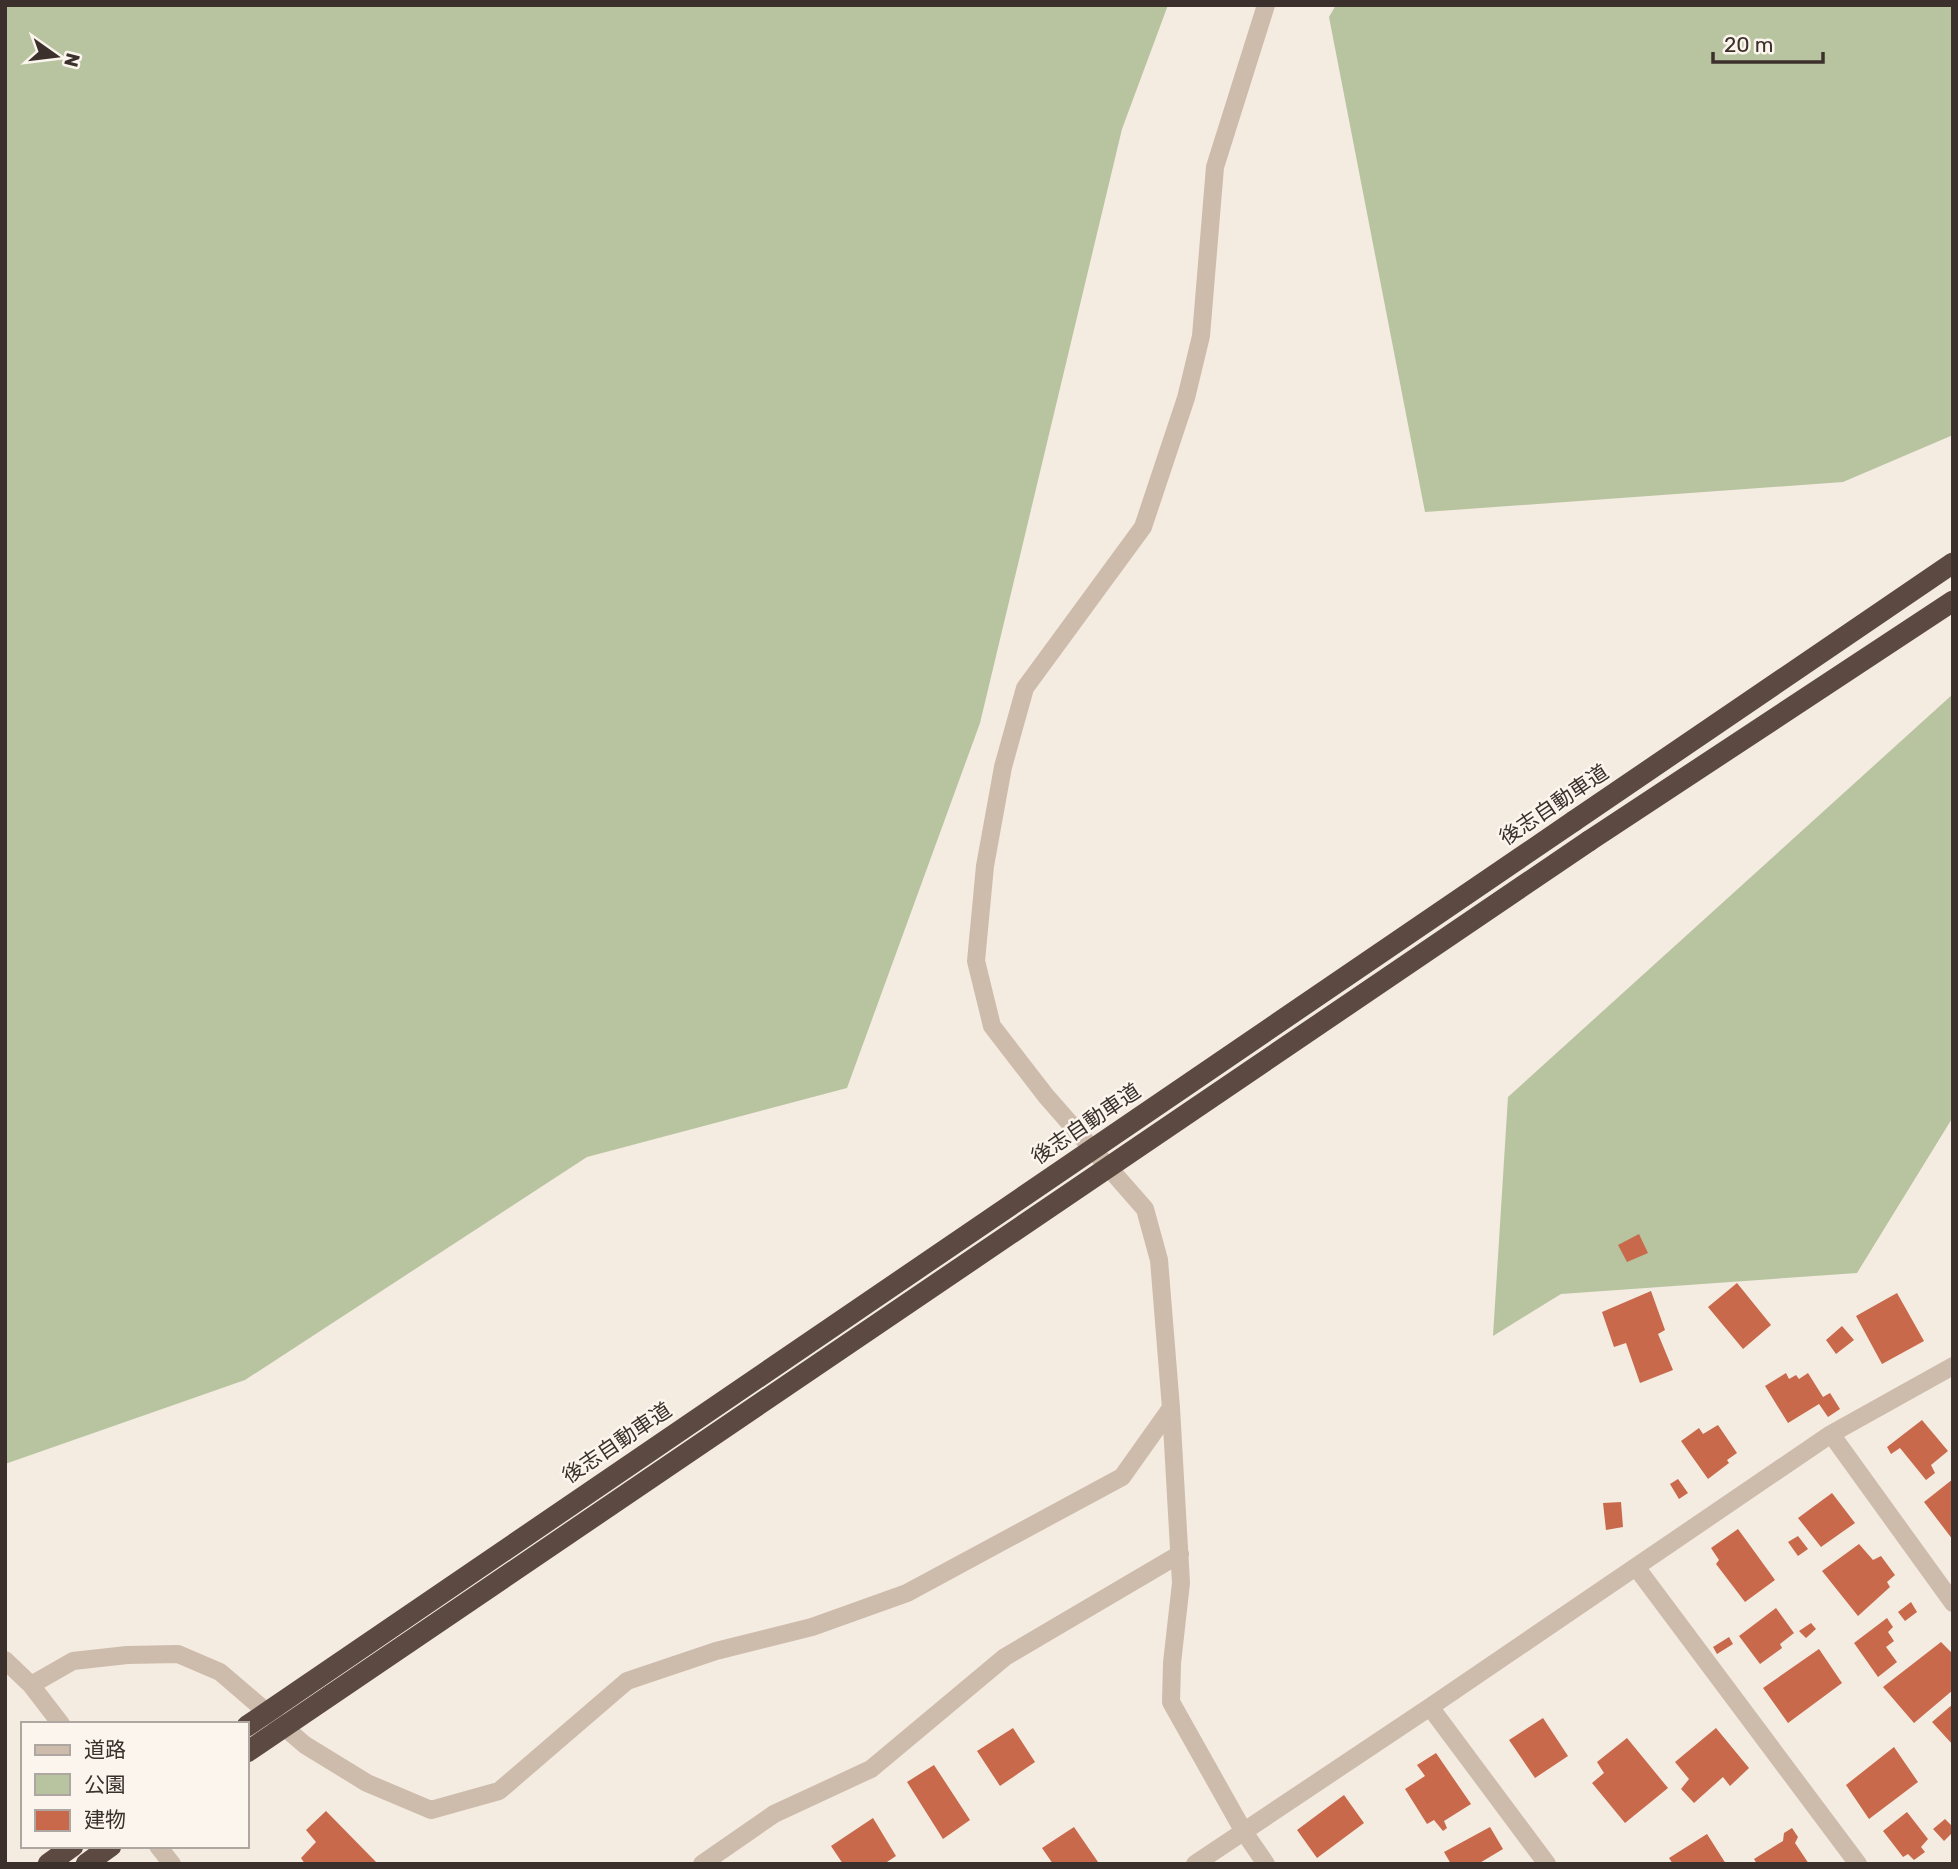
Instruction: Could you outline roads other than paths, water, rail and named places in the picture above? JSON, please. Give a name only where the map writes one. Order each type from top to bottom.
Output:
[{"type":"highway","name":"後志自動車道","points":[[248,1725],[1953,563]]},
{"type":"highway","points":[[248,1751],[1589,841],[1953,601]]},
{"type":"highway","points":[[48,1864],[70,1848]]},
{"type":"highway","points":[[86,1864],[108,1848]]},
{"type":"street","points":[[1266,5],[1215,167],[1201,336],[1186,398],[1143,527],[1025,688],[1003,767],[985,866],[976,961],[992,1026],[1046,1096],[1145,1209],[1159,1260],[1180,1554],[1181,1583],[1172,1663],[1171,1702],[1244,1832],[1266,1864]]},
{"type":"street","points":[[1195,1864],[1831,1434],[1953,1366]]},
{"type":"street","points":[[31,1685],[73,1661],[127,1655],[178,1654],[220,1672],[305,1745],[346,1771],[367,1783],[431,1810],[499,1791],[627,1681],[716,1651],[811,1627],[907,1593],[1122,1477],[1171,1408]]},
{"type":"street","points":[[1831,1434],[1953,1603]]},
{"type":"street","points":[[702,1864],[774,1814],[871,1769],[1005,1657],[1180,1554]]},
{"type":"street","points":[[1636,1567],[1858,1864]]},
{"type":"street","points":[[5,1660],[31,1685],[59,1722]]},
{"type":"street","points":[[1430,1707],[1546,1864]]},
{"type":"street","points":[[160,1848],[172,1864]]}]
